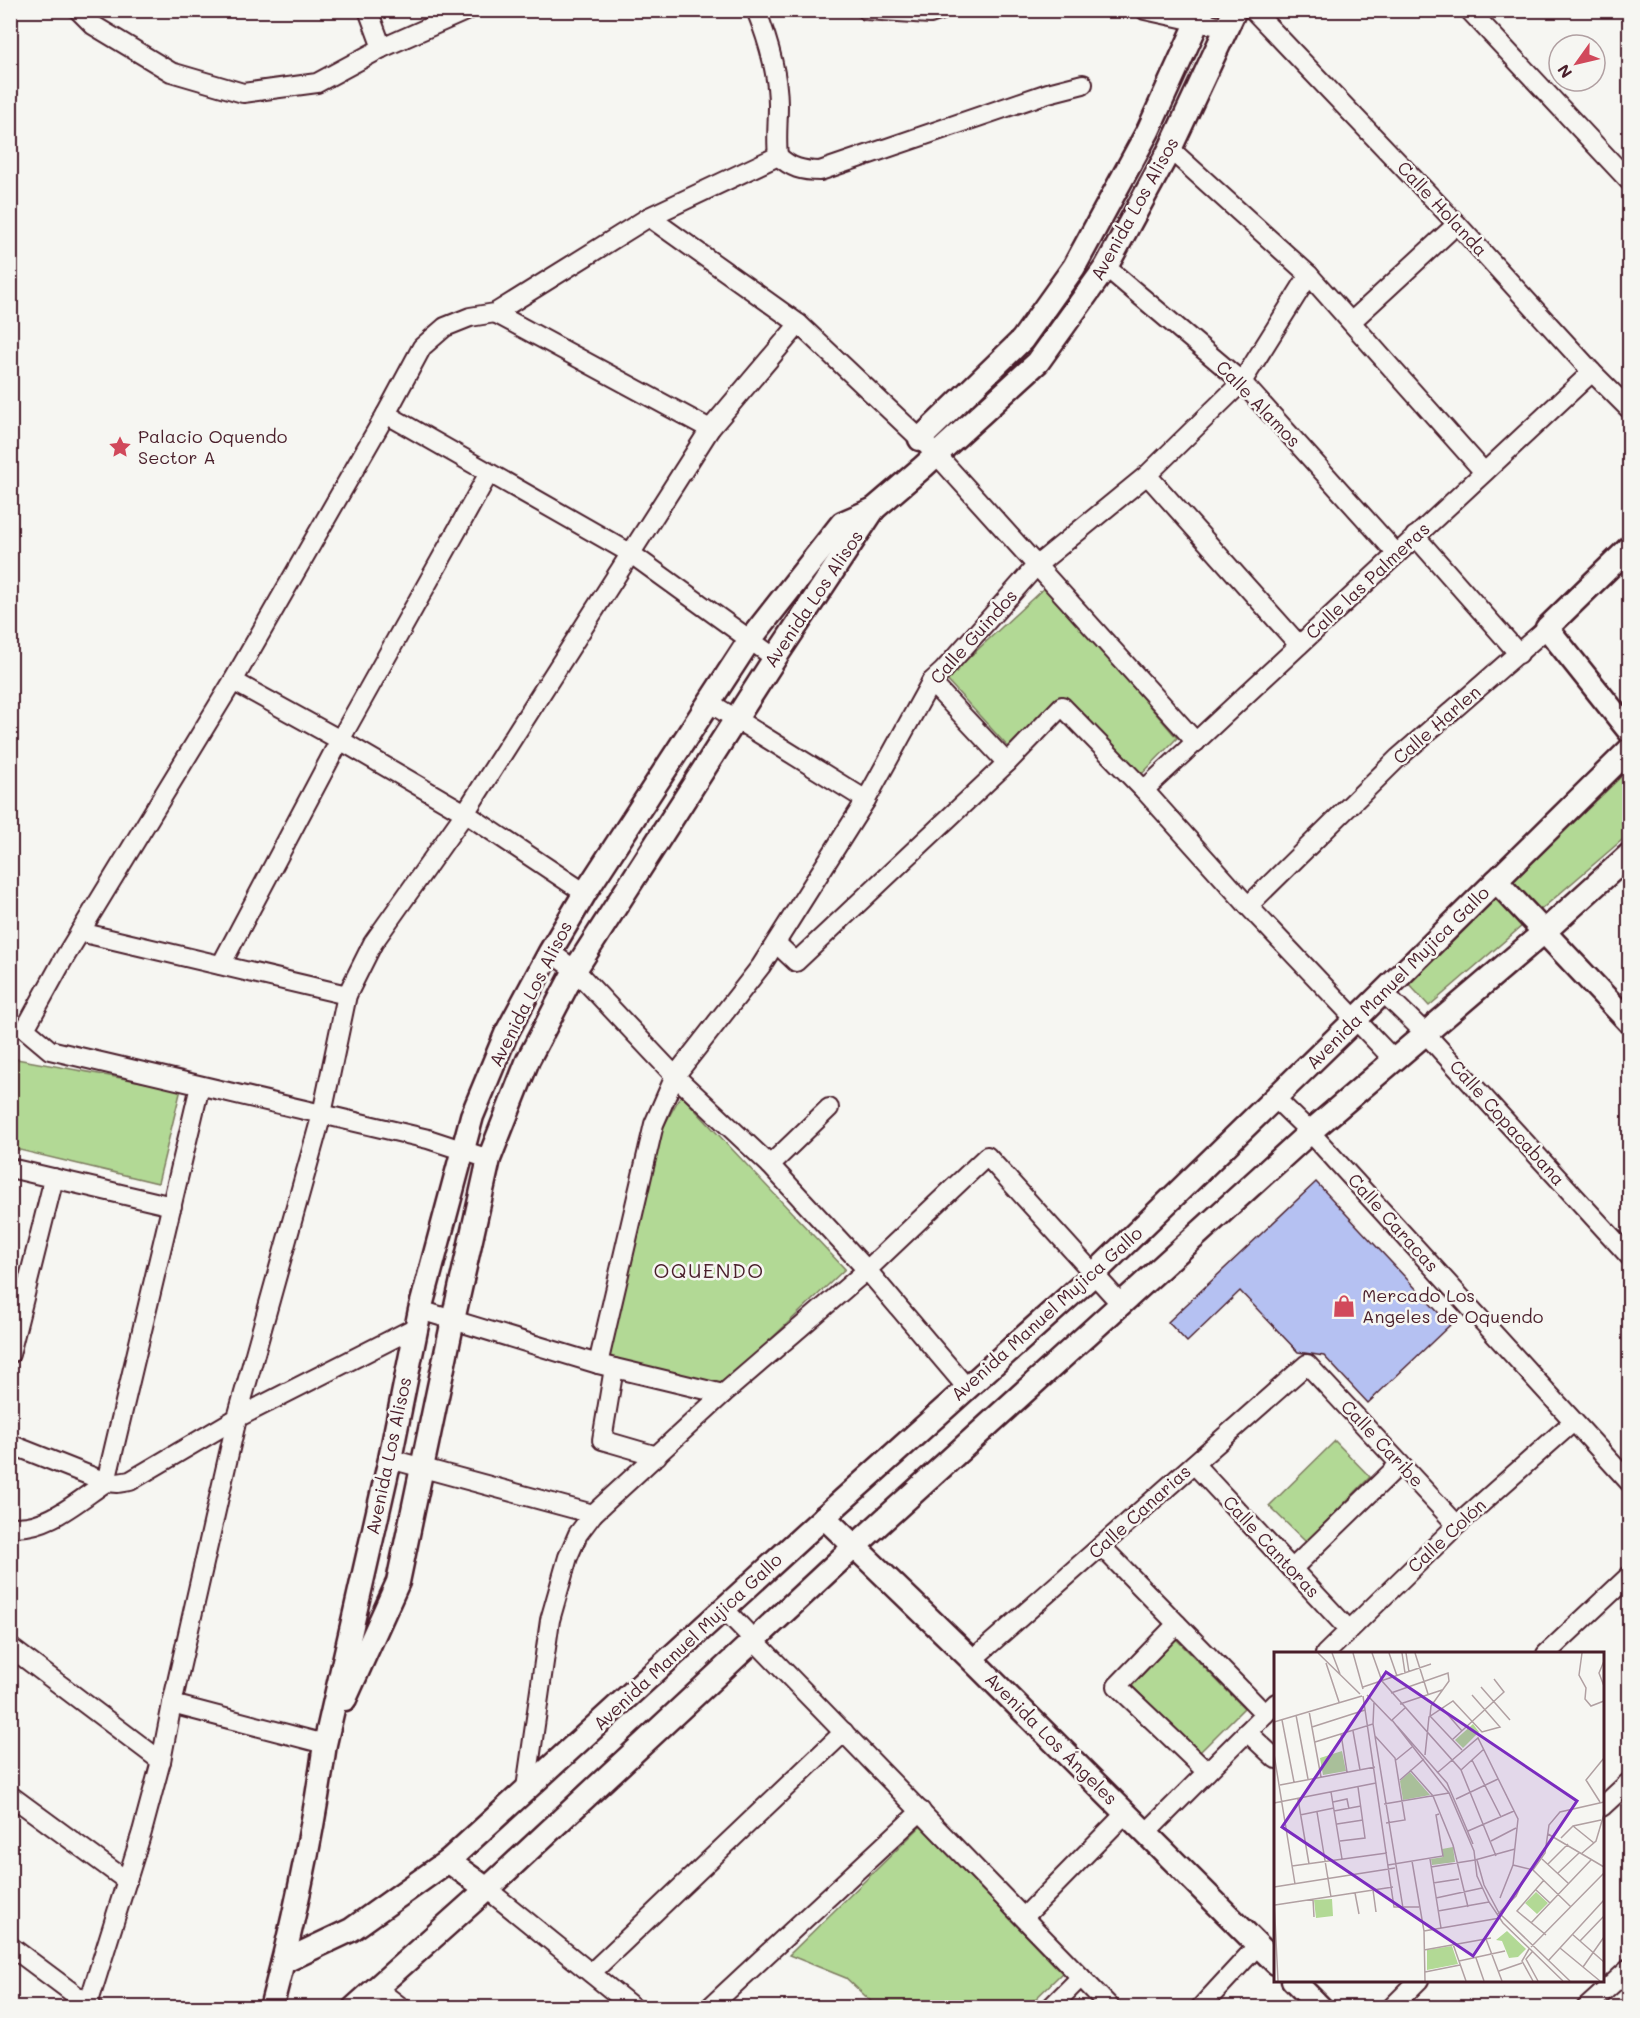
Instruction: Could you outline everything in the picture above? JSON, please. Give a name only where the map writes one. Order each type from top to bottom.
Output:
[{"type":"street","points":[[78,10],[93,25],[171,72],[243,93],[317,83],[382,48],[468,10]]},
{"type":"street","points":[[368,10],[382,48]]},
{"type":"street","points":[[756,10],[776,75],[778,156],[797,169],[819,171],[1048,93],[1083,84]]},
{"type":"street","points":[[866,10],[930,14],[942,10]]},
{"type":"street","points":[[1145,10],[1231,19]]},
{"type":"street","name":"Calle Holanda","points":[[1253,10],[1457,224],[1629,410]]},
{"type":"street","points":[[1469,10],[1629,182]]},
{"type":"street","name":"Avenida Los Alisos","points":[[325,1744],[398,1582],[489,1159],[528,1060],[575,970],[775,658],[874,509],[1022,340],[1074,267],[1148,131],[1202,16]]},
{"type":"street","name":"Avenida Los Alisos","points":[[928,447],[1038,362],[1106,267],[1170,149],[1231,19]]},
{"type":"street","points":[[1170,149],[1309,275],[1484,472]]},
{"type":"street","points":[[489,1159],[428,1140],[50,1050],[26,1029],[80,932],[233,681],[422,347],[445,327],[470,316],[495,313],[649,217],[778,156]]},
{"type":"street","points":[[649,217],[799,324],[928,447],[1196,742]]},
{"type":"street","points":[[1351,322],[1457,224]]},
{"type":"street","name":"Calle Alamos","points":[[1106,267],[1242,382],[1396,554]]},
{"type":"street","name":"Calle Guindos","points":[[657,1456],[602,1440],[606,1366],[654,1124],[675,1076],[761,966],[776,943],[866,800],[931,682],[1037,566],[1147,474],[1242,382],[1309,275]]},
{"type":"street","points":[[495,313],[711,429]]},
{"type":"street","points":[[10,1946],[90,2006],[161,1761],[171,1704],[237,1418],[322,1114],[347,995],[373,944],[465,813],[711,429],[799,324]]},
{"type":"street","name":"Calle las Palmeras","points":[[1144,790],[1592,372]]},
{"type":"street","points":[[386,414],[630,553],[775,658]]},
{"type":"street","points":[[221,965],[340,740],[489,473]]},
{"type":"street","points":[[1147,474],[1299,645]]},
{"type":"street","name":"Avenida Los Alisos","points":[[271,2007],[283,1962],[319,1785],[325,1744],[390,1459],[418,1319],[472,1116],[506,1034],[550,952],[585,893],[749,641],[842,523],[874,509]]},
{"type":"street","points":[[1415,536],[1519,654]]},
{"type":"street","name":"Calle Harlen","points":[[1248,906],[1398,758],[1519,654],[1629,547]]},
{"type":"street","points":[[1547,628],[1629,732]]},
{"type":"street","points":[[233,681],[465,813],[585,893]]},
{"type":"street","points":[[931,682],[1007,763]]},
{"type":"street","points":[[710,703],[866,800]]},
{"type":"street","points":[[776,943],[796,963],[1007,763],[1062,706],[1144,790],[1248,906],[1394,1060]]},
{"type":"street","name":"Avenida Manuel Mujica Gallo","points":[[283,1962],[351,1930],[448,1861],[526,1788],[559,1761],[824,1517],[1094,1274],[1629,749]]},
{"type":"street","points":[[354,2007],[487,1889],[756,1641],[854,1547],[1310,1132],[1544,932],[1629,854]]},
{"type":"street","points":[[1496,880],[1629,1023]]},
{"type":"street","points":[[80,932],[347,995]]},
{"type":"street","points":[[550,952],[575,970],[675,1076],[770,1165],[867,1270],[967,1388]]},
{"type":"street","name":"Calle Copacabana","points":[[1383,992],[1425,1033],[1629,1257]]},
{"type":"street","points":[[10,1526],[33,1526],[52,1517],[106,1482],[200,1086]]},
{"type":"street","name":"Calle Caracas","points":[[1275,1098],[1310,1132],[1629,1483]]},
{"type":"street","points":[[770,1165],[829,1107]]},
{"type":"street","points":[[526,1788],[550,1620],[578,1533],[593,1514],[723,1394],[867,1270],[987,1156],[1121,1304]]},
{"type":"street","points":[[10,1168],[172,1206]]},
{"type":"street","points":[[10,1354],[54,1178]]},
{"type":"street","points":[[10,1444],[106,1482],[118,1484],[130,1481],[237,1418],[418,1319],[453,1320],[606,1366],[723,1394]]},
{"type":"street","name":"Calle Caribe","points":[[1307,1364],[1457,1525]]},
{"type":"street","name":"Calle Canarias","points":[[972,1660],[1307,1364]]},
{"type":"street","name":"Calle Colón","points":[[1326,1652],[1457,1525],[1573,1422]]},
{"type":"street","points":[[390,1459],[593,1514]]},
{"type":"street","name":"Calle Cantoras","points":[[1194,1464],[1349,1630]]},
{"type":"street","points":[[1292,1569],[1400,1464]]},
{"type":"street","name":"Avenida Los Ángeles","points":[[824,1517],[972,1660],[1274,1962]]},
{"type":"street","points":[[1101,1546],[1178,1624],[1270,1709],[1146,1833]]},
{"type":"street","points":[[1547,1652],[1629,1575]]},
{"type":"street","points":[[724,1609],[1111,2007]]},
{"type":"street","points":[[1178,1624],[1117,1686],[1207,1772]]},
{"type":"street","points":[[10,1647],[161,1761]]},
{"type":"street","points":[[171,1704],[325,1744]]},
{"type":"street","points":[[591,1973],[844,1732]]},
{"type":"street","points":[[1247,1732],[1274,1759]]},
{"type":"street","points":[[1604,1805],[1629,1781]]},
{"type":"street","points":[[10,1795],[127,1881]]},
{"type":"street","points":[[709,2007],[921,1811]]},
{"type":"street","points":[[1024,1917],[1126,1813]]},
{"type":"street","points":[[448,1861],[487,1889],[634,2007]]},
{"type":"street","points":[[1200,2007],[1258,1945]]},
{"type":"street","points":[[1586,2007],[1629,1968]]},
{"type":"street","points":[[1050,2007],[1081,1977]]},
{"type":"street","points":[[1295,1982],[1321,2007]]},
{"type":"street","points":[[1391,2007],[1417,1982]]},
{"type":"street","points":[[376,1988],[402,2007]]},
{"type":"green space","points":[[1046,586],[1177,738],[1138,778],[1062,698],[1010,749],[946,679]]},
{"type":"green space","points":[[1629,769],[1629,834],[1429,1006],[1408,983]]},
{"type":"green space","points":[[11,1058],[181,1089],[158,1183],[11,1148]]},
{"type":"green space","points":[[681,1095],[845,1269],[721,1386],[609,1359],[661,1131]]},
{"type":"green space","points":[[1335,1441],[1370,1477],[1306,1542],[1269,1506]]},
{"type":"green space","points":[[1176,1639],[1244,1708],[1199,1753],[1132,1686]]},
{"type":"green space","points":[[921,1826],[1062,1973],[1027,2007],[877,2007],[846,1978],[789,1955]]},
{"type":"building","name":"Mercado Los Angeles de Oquendo","points":[[1316,1182],[1450,1325],[1368,1403],[1324,1356],[1298,1352],[1240,1291],[1187,1342],[1168,1322]]},
{"type":"place","name":"Palacio Oquendo Sector A","points":[[120,447]]},
{"type":"place","name":"Mercado Los Angeles de Oquendo","points":[[1344,1306]]},
{"type":"district","name":"OQUENDO","points":[[709,1271]]}]
